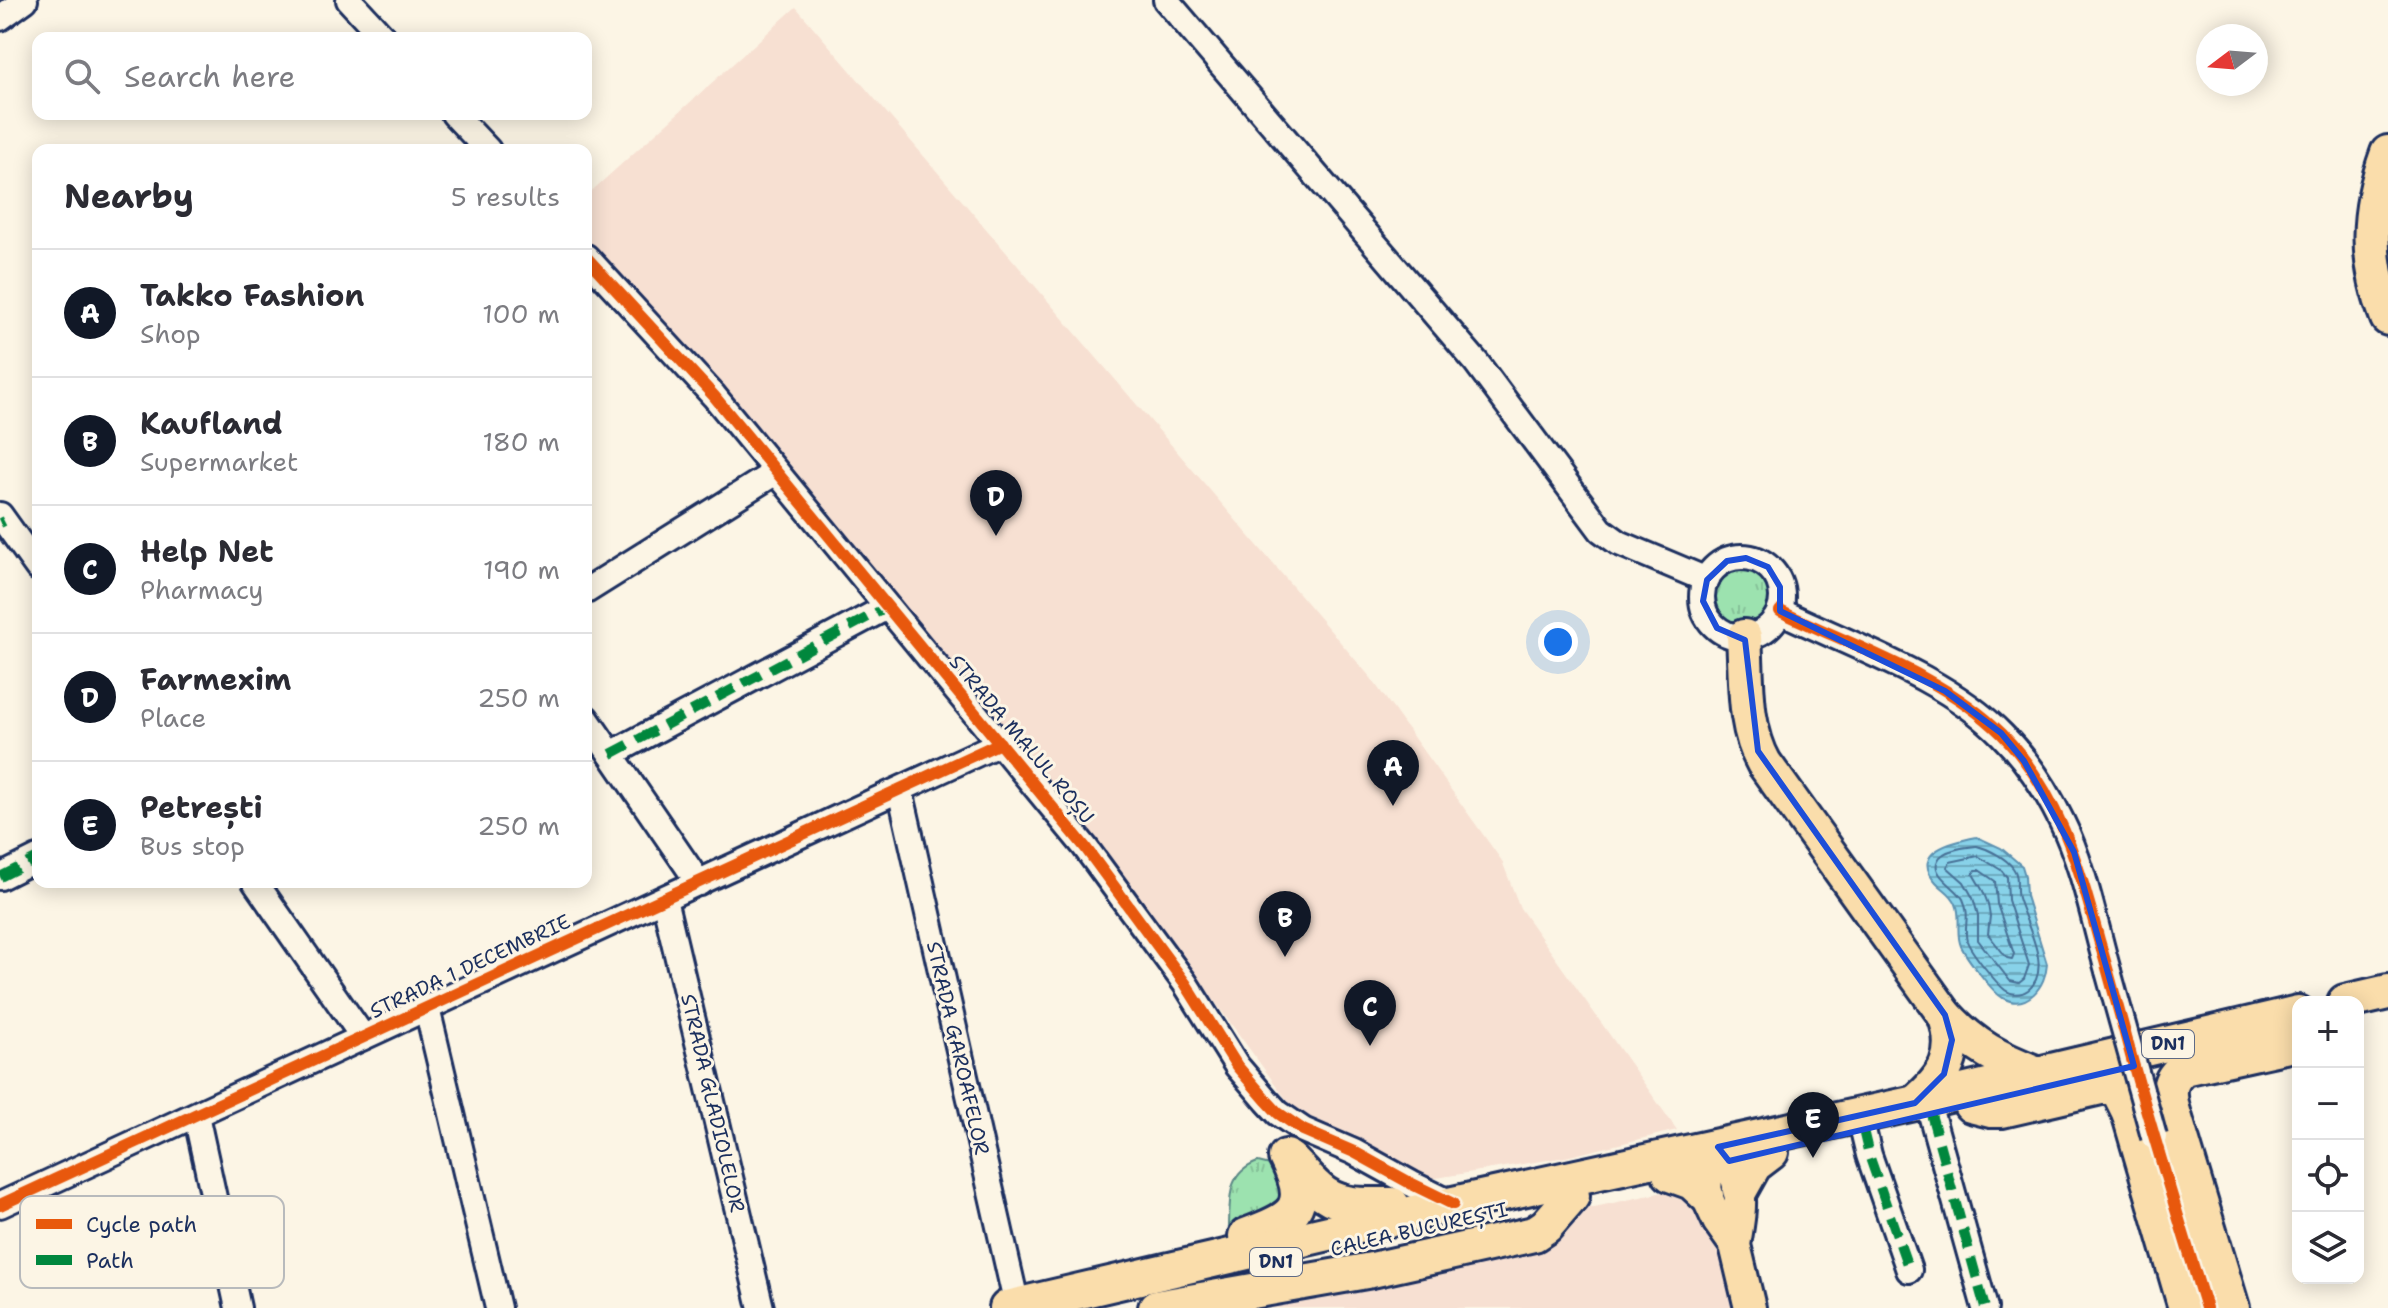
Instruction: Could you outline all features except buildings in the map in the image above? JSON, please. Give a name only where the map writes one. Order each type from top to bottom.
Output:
[{"type":"highway","points":[[2388,153],[2373,203],[2371,228],[2372,263],[2379,296],[2388,318]]},
{"type":"highway","points":[[1744,637],[1750,726],[1758,751],[1945,1015],[1981,1048],[2038,1074]]},
{"type":"highway","points":[[2364,998],[2388,992]]},
{"type":"highway","points":[[2364,1013],[2388,1007]]},
{"type":"highway","name":"DN1","points":[[1721,1172],[2038,1074],[2292,1014]]},
{"type":"highway","points":[[1923,1109],[1944,1074],[1949,1059],[1952,1040],[1945,1015]]},
{"type":"highway","name":"DN1","points":[[1721,1172],[1754,1165],[1771,1152],[1863,1130],[1923,1109],[1971,1105],[2292,1029]]},
{"type":"highway","points":[[2232,1308],[2173,1112],[2169,1089],[2176,1074],[2184,1068],[2292,1044]]},
{"type":"highway","points":[[1971,1105],[2002,1110],[2101,1087],[2118,1090],[2129,1112],[2186,1308]]},
{"type":"highway","points":[[1152,1273],[1275,1225],[1288,1217],[1296,1205],[1299,1189],[1286,1157],[1325,1195],[1342,1203],[1453,1204]]},
{"type":"highway","points":[[1668,1166],[1692,1182],[1721,1172]]},
{"type":"highway","name":"CALEA BUCUREȘTI","points":[[1012,1307],[1453,1204],[1668,1166]]},
{"type":"highway","name":"CALEA BUCUREȘTI","points":[[1076,1308],[1572,1196],[1668,1166]]},
{"type":"highway","points":[[1156,1308],[1372,1270],[1534,1234],[1546,1226],[1572,1196]]},
{"type":"main road","points":[[1721,1172],[1718,1221],[1735,1245],[1750,1308]]},
{"type":"street","points":[[0,18],[25,0]]},
{"type":"street","points":[[349,0],[378,32]]},
{"type":"street","points":[[1166,0],[1476,362],[1601,530],[1619,543],[1707,580]]},
{"type":"street","points":[[460,120],[482,144]]},
{"type":"street","name":"STRADA MALUL ROȘU","points":[[592,264],[714,396],[1085,847],[1185,983],[1227,1052],[1278,1113],[1290,1122],[1453,1204]]},
{"type":"street","points":[[592,587],[776,472]]},
{"type":"street","points":[[1,520],[32,558]]},
{"type":"street","points":[[1746,558],[1757,561],[1776,576],[1782,599],[1780,611],[1766,629],[1744,637],[1725,634],[1710,621],[1703,601],[1707,580],[1719,565],[1727,561],[1746,558]]},
{"type":"street","points":[[611,754],[887,607]]},
{"type":"street","points":[[1780,611],[1945,691],[2001,733],[2024,761],[2062,822],[2084,884],[2154,1137],[2206,1308]]},
{"type":"street","points":[[592,727],[699,883]]},
{"type":"street","name":"STRADA 1 DECEMBRIE","points":[[0,1205],[1000,743]]},
{"type":"street","name":"STRADA GAROAFELOR","points":[[900,790],[1012,1307]]},
{"type":"street","points":[[0,877],[32,861]]},
{"type":"street","points":[[259,888],[363,1037]]},
{"type":"street","name":"STRADA GLADIOLELOR","points":[[664,899],[761,1308]]},
{"type":"street","points":[[427,1008],[498,1308]]},
{"type":"street","points":[[1923,1109],[1985,1308]]},
{"type":"street","points":[[196,1115],[214,1196]]},
{"type":"street","points":[[1863,1130],[1909,1270]]},
{"type":"street","points":[[1360,1205],[1376,1189],[1371,1163]]},
{"type":"street","points":[[234,1288],[238,1308]]},
{"type":"highlighted area","points":[[1746,558],[1768,567],[1780,587],[1780,611],[1945,691],[2001,733],[2024,761],[2074,852],[2134,1066],[1729,1161],[1718,1147],[1915,1103],[1944,1074],[1952,1040],[1945,1015],[1758,751],[1745,640],[1717,628],[1703,601],[1707,580],[1727,561]]},
{"type":"shaded area","points":[[796,7],[1371,678],[1502,861],[1520,908],[1677,1130],[1566,1157],[1436,1178],[1417,1176],[1303,1115],[1289,1103],[1130,886],[717,385],[592,246],[592,191]]},
{"type":"shaded area","points":[[1682,1188],[1721,1240],[1740,1308],[1128,1308]]},
{"type":"green space","points":[[1743,570],[1762,578],[1770,597],[1762,616],[1743,624],[1724,616],[1716,597],[1724,578]]},
{"type":"green space","points":[[1258,1162],[1270,1165],[1281,1174],[1285,1200],[1270,1216],[1229,1226],[1230,1196],[1235,1179]]},
{"type":"water","points":[[1977,837],[2001,848],[2022,866],[2025,876],[2026,896],[2047,964],[2039,988],[2020,1001],[1999,995],[1968,958],[1959,941],[1956,904],[1929,871],[1928,862],[1938,849]]},
{"type":"marked path","points":[[0,523],[4,521]]},
{"type":"marked path","points":[[611,754],[887,607]]},
{"type":"marked path","points":[[0,877],[32,861]]},
{"type":"marked path","points":[[1931,1114],[1985,1308]]},
{"type":"marked path","points":[[1863,1130],[1909,1270]]},
{"type":"cycle path","points":[[592,264],[714,396],[1085,847],[1185,983],[1237,1066],[1267,1101],[1278,1113],[1303,1130],[1354,1152],[1453,1204]]},
{"type":"cycle path","points":[[1780,611],[1896,664],[1953,695],[2002,734],[2038,780],[2064,831],[2083,885],[2206,1308]]},
{"type":"cycle path","points":[[0,1205],[1000,743]]},
{"type":"place","name":"Farmexim","points":[[996,536]]},
{"type":"place","name":"Takko Fashion","points":[[1393,806]]},
{"type":"place","name":"Kaufland","points":[[1285,957]]},
{"type":"place","name":"Help Net","points":[[1370,1046]]},
{"type":"place","name":"Petrești","points":[[1813,1158]]}]
